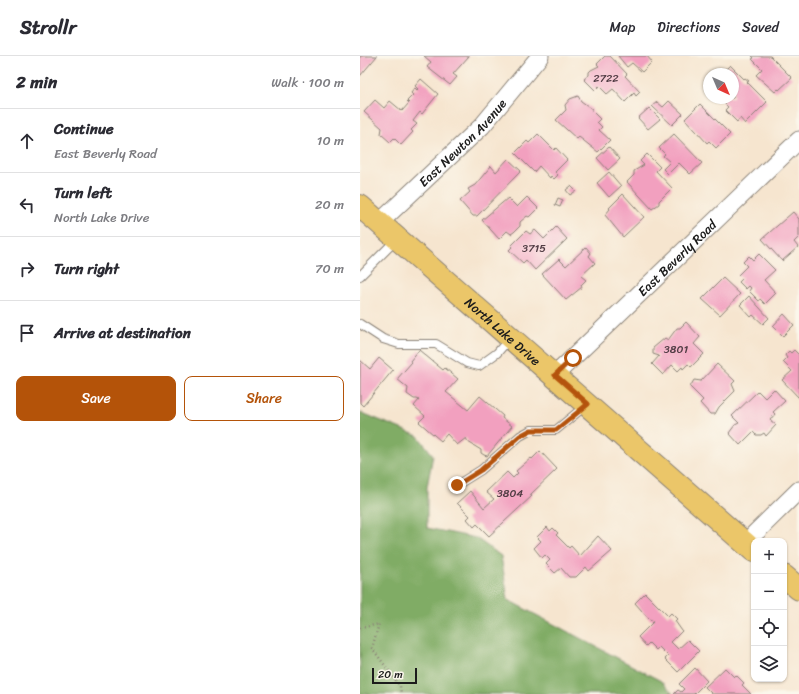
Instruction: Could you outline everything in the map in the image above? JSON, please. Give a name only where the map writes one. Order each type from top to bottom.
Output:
[{"type":"main road","name":"North Lake Drive","points":[[360,206],[750,547]]},
{"type":"main road","points":[[787,579],[799,589]]},
{"type":"street","name":"East Newton Avenue","points":[[379,223],[482,126],[540,56]]},
{"type":"street","name":"East Beverly Road","points":[[555,375],[799,140]]},
{"type":"street","points":[[750,547],[799,490]]},
{"type":"lane","points":[[360,276],[397,239]]},
{"type":"lane","points":[[360,324],[383,339],[399,344],[436,344],[467,364],[479,366],[496,353],[511,337]]},
{"type":"lane","points":[[457,485],[481,470],[520,436],[531,430],[556,430],[588,404]]},
{"type":"path","points":[[360,628],[379,624],[372,648],[400,686],[401,694]]},
{"type":"green space","points":[[360,412],[418,436],[433,455],[427,487],[427,528],[476,538],[501,556],[508,600],[661,681],[673,694],[360,694]]},
{"type":"building","points":[[360,56],[377,56],[360,76]]},
{"type":"building","points":[[424,56],[469,56],[453,74],[457,77],[450,85],[427,67],[431,62]]},
{"type":"building","points":[[605,56],[610,56],[627,74],[625,76],[640,92],[636,96],[634,93],[625,102],[613,89],[607,94],[599,86],[595,90],[584,79],[589,75],[591,70],[599,66],[597,64]]},
{"type":"building","points":[[618,56],[647,56],[652,62],[642,72],[632,63],[627,67]]},
{"type":"building","points":[[752,56],[770,56],[792,78],[775,92],[756,75],[762,69],[752,59],[754,58]]},
{"type":"building","points":[[739,74],[744,79],[745,78],[749,81],[747,82],[767,102],[745,124],[740,118],[737,122],[725,110],[728,107],[725,104],[739,104]]},
{"type":"building","points":[[421,79],[438,94],[422,114],[420,112],[413,121],[417,124],[411,130],[413,132],[401,145],[394,138],[390,142],[381,134],[382,128],[364,112],[375,100],[384,108],[390,101],[402,111],[409,103],[407,101],[413,95],[411,93],[415,88],[417,90],[418,89],[415,86]]},
{"type":"building","points":[[578,96],[581,101],[592,109],[592,111],[600,119],[597,122],[602,127],[599,130],[610,140],[598,152],[579,137],[577,139],[556,120],[566,110],[565,105],[570,99]]},
{"type":"building","points":[[669,101],[683,114],[672,125],[652,106],[657,102],[663,107]]},
{"type":"building","points":[[700,104],[730,134],[716,148],[709,141],[707,143],[685,119]]},
{"type":"building","points":[[649,108],[660,119],[648,129],[638,118]]},
{"type":"building","points":[[538,134],[554,150],[556,148],[567,160],[555,172],[558,175],[554,179],[551,176],[550,178],[539,166],[534,172],[515,153],[527,141],[529,143]]},
{"type":"building","points":[[674,134],[702,163],[690,174],[679,163],[668,174],[663,169],[670,162],[663,156],[665,154],[659,148]]},
{"type":"building","points":[[609,147],[620,159],[608,170],[597,158]]},
{"type":"building","points":[[647,154],[660,167],[656,171],[672,188],[659,201],[659,204],[652,209],[627,182],[634,175],[634,171],[644,165],[640,161]]},
{"type":"building","points":[[508,159],[521,171],[477,216],[473,216],[460,201],[470,192],[468,189],[475,185],[491,166],[496,172]]},
{"type":"building","points":[[609,172],[621,186],[609,197],[597,183]]},
{"type":"building","points":[[571,186],[576,191],[570,195],[566,190]]},
{"type":"building","points":[[623,194],[644,217],[623,237],[605,215],[610,209],[609,208]]},
{"type":"building","points":[[527,197],[538,208],[529,217],[527,216],[520,222],[520,226],[511,234],[507,231],[499,239],[482,220],[508,198],[517,207]]},
{"type":"building","points":[[558,198],[563,200],[560,207],[555,205]]},
{"type":"building","points":[[793,212],[799,219],[799,237],[794,242],[798,247],[782,261],[762,239]]},
{"type":"building","points":[[556,227],[567,239],[535,270],[526,260],[523,263],[509,250],[526,231],[530,234],[535,230],[544,239]]},
{"type":"building","points":[[586,247],[591,253],[589,256],[595,263],[581,276],[586,280],[581,285],[582,287],[566,300],[542,274],[559,259],[566,266]]},
{"type":"building","points":[[759,254],[775,270],[764,280],[776,293],[765,304],[760,299],[759,301],[749,291],[751,288],[749,286],[746,289],[739,282],[742,279],[738,275],[747,266],[743,262],[749,256],[753,260]]},
{"type":"building","points":[[723,278],[740,294],[720,315],[702,299]]},
{"type":"building","points":[[749,296],[769,318],[763,324],[753,315],[751,317],[740,305]]},
{"type":"building","points":[[784,314],[794,325],[783,336],[773,326]]},
{"type":"building","points":[[686,322],[700,337],[694,344],[704,354],[691,367],[688,364],[683,369],[682,367],[678,371],[672,365],[663,375],[652,364],[659,356],[653,354],[653,348],[665,338],[668,340],[677,328],[680,328]]},
{"type":"building","points":[[419,350],[443,370],[445,368],[458,379],[446,392],[468,410],[480,396],[512,426],[487,456],[481,453],[481,450],[468,442],[466,438],[457,445],[447,434],[441,441],[419,422],[425,416],[414,406],[419,400],[414,399],[407,394],[408,388],[397,379],[412,362],[410,361]]},
{"type":"building","points":[[794,350],[799,355],[799,398],[782,380],[792,371],[783,362],[787,358],[785,355],[789,351],[791,353]]},
{"type":"building","points":[[379,358],[393,370],[363,406],[360,403],[360,360],[370,369]]},
{"type":"building","points":[[717,364],[735,381],[732,384],[735,391],[719,407],[715,414],[710,414],[700,403],[703,400],[690,387],[694,380],[701,381]]},
{"type":"building","points":[[774,389],[785,401],[773,412],[775,414],[770,420],[776,425],[766,436],[764,433],[761,435],[756,435],[753,432],[740,445],[729,433],[735,425],[739,423],[732,416],[758,391],[765,398]]},
{"type":"building","points":[[540,451],[557,469],[530,495],[532,496],[489,536],[477,524],[474,527],[467,519],[470,516],[457,503],[470,491],[484,508],[494,499],[486,492],[507,472],[513,478],[518,473],[516,471]]},
{"type":"building","points":[[547,527],[550,531],[553,528],[558,533],[556,535],[569,548],[571,546],[580,556],[598,536],[612,551],[589,571],[586,567],[576,577],[569,577],[561,568],[555,573],[546,564],[550,560],[545,555],[542,558],[534,548],[541,541],[537,537]]},
{"type":"building","points":[[645,593],[668,616],[671,613],[677,619],[675,621],[682,631],[671,642],[678,649],[688,640],[699,651],[678,672],[665,659],[668,656],[659,647],[656,650],[649,643],[646,646],[638,637],[654,621],[649,619],[635,603]]},
{"type":"building","points":[[695,668],[707,681],[694,694],[674,694],[678,690],[681,692],[684,689],[679,684]]},
{"type":"building","points":[[725,668],[734,677],[736,675],[744,683],[742,685],[751,694],[712,694],[705,687]]},
{"type":"route","points":[[457,485],[481,470],[520,436],[531,430],[556,430],[588,404],[555,375],[573,358]]}]
